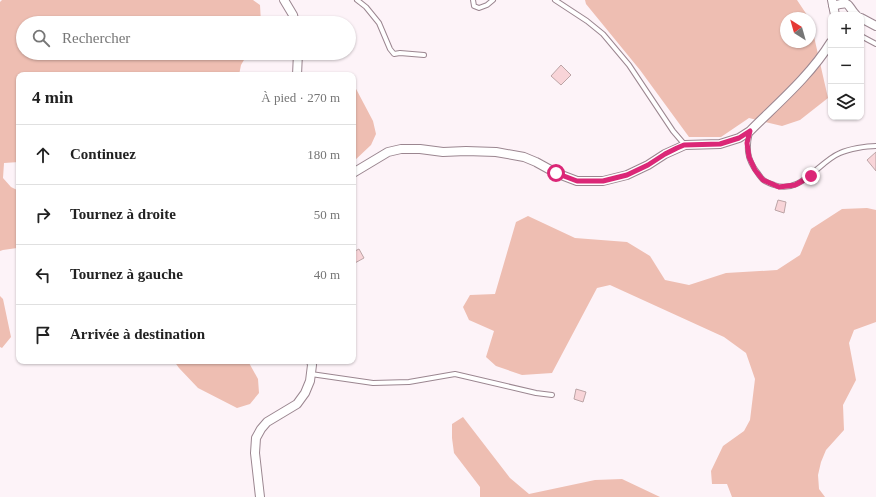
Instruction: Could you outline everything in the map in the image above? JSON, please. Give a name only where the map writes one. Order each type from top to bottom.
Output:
[{"type":"street","points":[[284,0],[293,16]]},
{"type":"street","points":[[832,3],[846,0],[849,2],[853,12]]},
{"type":"street","points":[[864,20],[876,26]]},
{"type":"street","points":[[356,171],[388,152],[401,149],[420,149],[443,152],[496,152],[524,157],[556,173],[577,181],[603,181],[627,175],[684,145],[720,144],[739,138],[750,131],[812,69],[828,47]]},
{"type":"street","points":[[297,72],[298,60]]},
{"type":"street","points":[[260,497],[255,453],[256,438],[266,422],[297,404],[305,393],[310,381],[312,364]]},
{"type":"lane","points":[[357,0],[366,7],[379,24],[390,49],[394,54],[424,55]]},
{"type":"lane","points":[[472,0],[474,6],[479,8],[487,5],[492,0]]},
{"type":"lane","points":[[555,0],[587,21],[603,34],[629,65],[684,145]]},
{"type":"lane","points":[[864,38],[876,44]]},
{"type":"lane","points":[[750,131],[747,143],[749,157],[755,170],[763,180],[779,187],[795,185],[811,176],[830,159],[840,153],[854,149],[876,146]]},
{"type":"lane","points":[[311,374],[373,383],[409,382],[455,374],[536,394],[552,395]]},
{"type":"shaded area","points":[[2,0],[253,0],[260,5],[261,16],[16,16],[16,60],[244,60],[240,72],[16,72],[16,162],[4,163],[3,178],[11,187],[16,190],[16,248],[0,251],[0,2]]},
{"type":"shaded area","points":[[585,0],[797,0],[805,12],[780,12],[780,48],[816,48],[816,45],[828,98],[800,120],[782,126],[749,118],[721,137],[689,137],[640,70],[586,4]]},
{"type":"shaded area","points":[[356,89],[373,121],[376,134],[371,145],[356,159]]},
{"type":"shaded area","points":[[867,208],[876,210],[876,322],[854,330],[849,343],[856,380],[843,405],[844,430],[826,450],[821,462],[818,475],[819,489],[825,497],[732,497],[727,484],[712,484],[711,471],[723,446],[744,431],[750,420],[755,379],[746,353],[724,337],[610,285],[597,288],[552,373],[522,375],[496,366],[486,357],[494,331],[469,320],[463,307],[470,295],[495,294],[516,222],[528,216],[575,238],[627,242],[650,256],[665,280],[689,285],[726,273],[777,270],[800,255],[811,229],[842,209]]},
{"type":"shaded area","points":[[0,296],[3,299],[11,337],[2,348],[0,347]]},
{"type":"shaded area","points":[[176,364],[250,364],[258,379],[259,393],[250,404],[237,408],[198,388]]},
{"type":"shaded area","points":[[463,417],[510,478],[529,494],[595,480],[622,479],[660,497],[480,497],[480,487],[454,453],[452,424]]},
{"type":"building","points":[[561,65],[571,75],[561,85],[551,76]]},
{"type":"building","points":[[876,152],[876,171],[867,160]]},
{"type":"building","points":[[778,200],[786,202],[784,213],[775,210]]},
{"type":"building","points":[[359,249],[364,258],[356,262],[356,250]]},
{"type":"building","points":[[576,389],[586,392],[583,402],[574,399]]},
{"type":"route","points":[[556,173],[577,181],[603,181],[627,175],[684,145],[720,144],[739,138],[750,131],[747,143],[749,157],[755,170],[763,180],[779,187],[795,185],[811,176]]}]
